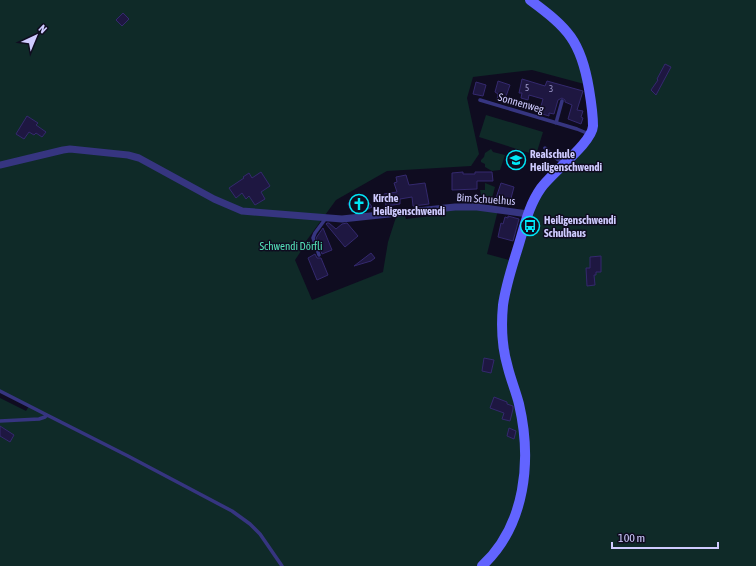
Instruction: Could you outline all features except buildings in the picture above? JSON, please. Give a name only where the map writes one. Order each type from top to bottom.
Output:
[{"type":"street","points":[[482,566],[492,555],[509,529],[519,506],[524,478],[525,450],[523,425],[506,359],[502,323],[506,289],[532,201],[541,188],[587,140],[593,129],[588,85],[580,52],[566,30],[530,0]]},
{"type":"street","name":"Bim Schuelhus","points":[[0,165],[70,149],[128,155],[148,161],[188,185],[238,210],[299,216],[350,219],[456,207],[528,214]]},
{"type":"lane","name":"Sonnenweg","points":[[480,100],[591,134]]},
{"type":"lane","name":"Sonnenweg","points":[[556,123],[562,101]]},
{"type":"lane","points":[[545,148],[564,163]]},
{"type":"lane","points":[[319,255],[313,238],[326,218]]},
{"type":"lane","points":[[0,391],[232,511],[250,524],[260,534],[282,566]]},
{"type":"lane","points":[[0,421],[40,419],[47,415]]},
{"type":"green space","name":"Schwendi Dörfli","points":[[0,0],[756,0],[756,566],[0,566],[0,398],[26,411],[29,406],[0,391]],"holes":[[[532,70],[588,85],[590,137],[529,210],[513,261],[487,254],[498,210],[434,209],[431,216],[406,219],[404,213],[397,214],[388,242],[383,272],[312,300],[295,260],[305,245],[304,244],[336,200],[387,171],[471,166],[479,154],[467,98],[473,77]]]},
{"type":"green space","points":[[486,115],[543,132],[536,155],[479,137]]},
{"type":"green space","points":[[491,149],[493,152],[505,155],[500,170],[492,171],[485,167],[485,164],[481,162],[485,153]]},
{"type":"green space","points":[[485,183],[495,187],[492,198],[481,195],[480,190],[485,190]]},
{"type":"place","name":"Realschule Heiligenschwendi","points":[[516,160]]},
{"type":"place","name":"Kirche Heiligenschwendi","points":[[359,204]]},
{"type":"place","name":"Heiligenschwendi Schulhaus","points":[[530,226]]}]
